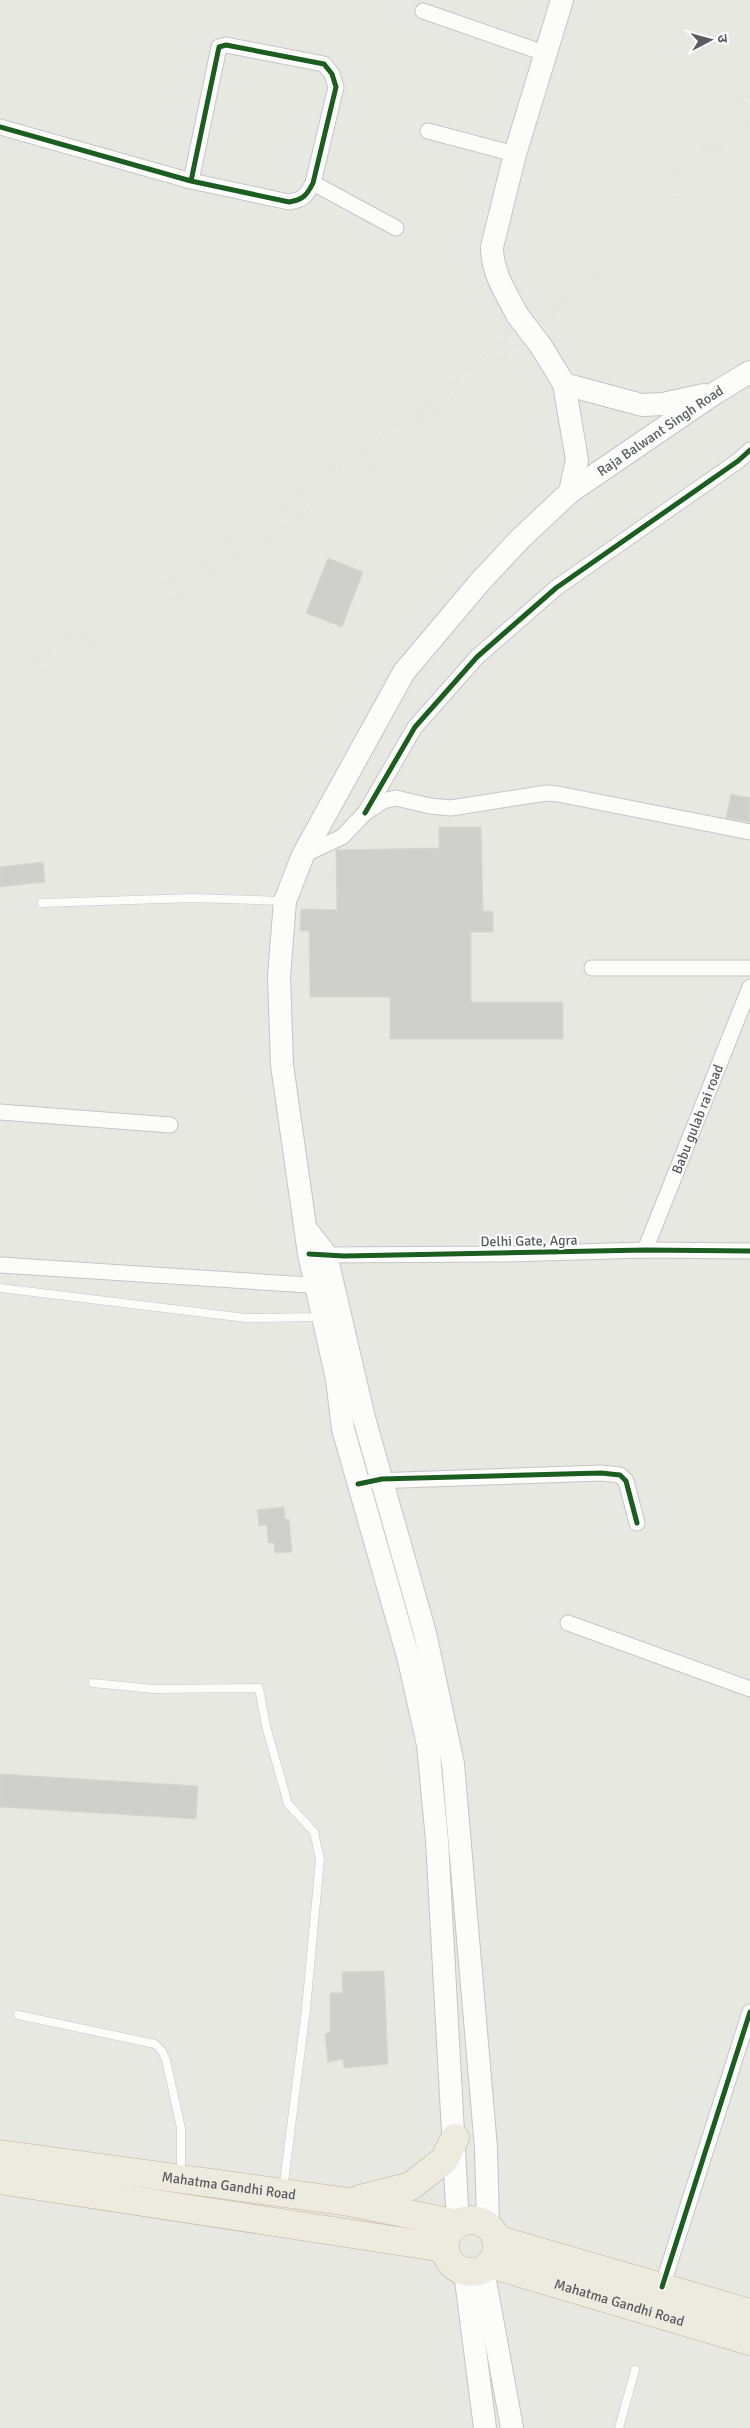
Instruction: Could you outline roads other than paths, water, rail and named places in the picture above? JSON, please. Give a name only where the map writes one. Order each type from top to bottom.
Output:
[{"type":"highway","points":[[348,2202],[396,2192],[411,2186],[444,2160],[455,2138]]},
{"type":"highway","name":"Mahatma Gandhi Road","points":[[0,2154],[348,2202],[458,2224],[470,2220],[484,2254],[750,2341]]},
{"type":"highway","name":"Mahatma Gandhi Road","points":[[0,2180],[444,2248]]},
{"type":"highway","points":[[458,2224],[449,2232],[444,2248],[450,2263],[484,2254]]},
{"type":"highway","name":"Mahatma Gandhi Road","points":[[484,2254],[662,2287],[750,2313]]},
{"type":"main road","points":[[562,0],[544,52],[516,154],[492,254],[496,273],[518,316],[542,346],[564,384],[578,460],[570,492]]},
{"type":"main road","name":"Raja Balwant Singh Road","points":[[317,1254],[305,1228],[282,1065],[279,976],[285,901],[303,855],[404,672],[486,576],[570,492],[715,393],[750,372]]},
{"type":"main road","points":[[564,384],[642,404],[663,404],[715,393]]},
{"type":"main road","points":[[317,1254],[331,1316],[364,1418],[410,1574],[436,1676],[453,1764],[486,2148],[484,2254],[485,2428]]},
{"type":"main road","points":[[331,1316],[343,1429],[409,1660],[428,1745],[439,1868],[455,2138],[458,2224]]},
{"type":"main road","points":[[386,1580],[410,1574]]},
{"type":"main road","points":[[439,1868],[463,1866]]},
{"type":"main road","points":[[484,2254],[512,2428]]},
{"type":"street","points":[[424,11],[544,52]]},
{"type":"street","points":[[0,127],[191,181],[289,202],[298,201],[307,196],[314,183],[336,87],[332,74],[324,64],[226,45],[217,50],[191,181]]},
{"type":"street","points":[[428,131],[516,154]]},
{"type":"street","points":[[314,183],[396,228]]},
{"type":"street","points":[[365,813],[415,728],[477,657],[556,588],[750,450]]},
{"type":"street","points":[[303,855],[342,837],[365,813],[383,801],[396,798],[430,806],[451,808],[546,793],[558,794],[750,832]]},
{"type":"street","points":[[592,968],[750,968]]},
{"type":"street","name":"Babu gulab rai road","points":[[644,1250],[750,987]]},
{"type":"street","points":[[0,1112],[170,1125]]},
{"type":"street","name":"Delhi Gate, Agra","points":[[317,1254],[506,1254],[644,1250],[750,1251]]},
{"type":"street","points":[[0,1265],[324,1286]]},
{"type":"street","points":[[358,1484],[382,1479],[601,1473],[620,1475],[626,1481],[637,1523]]},
{"type":"street","points":[[568,1623],[750,1689]]},
{"type":"street","points":[[662,2287],[750,2012]]},
{"type":"lane","points":[[42,903],[193,898],[285,901]]},
{"type":"lane","points":[[0,1288],[246,1318],[331,1316]]},
{"type":"lane","points":[[94,1682],[152,1689],[259,1688],[266,1726],[288,1804],[314,1832],[320,1859],[306,2009],[283,2193]]},
{"type":"lane","points":[[18,2015],[148,2041],[162,2051],[166,2060],[181,2128],[181,2179]]},
{"type":"lane","points":[[618,2428],[636,2370]]},
{"type":"railway","points":[[0,677],[71,638],[210,555],[344,464],[409,416],[472,366],[610,247],[682,172],[750,95]]},
{"type":"railway","points":[[0,693],[122,628],[201,581],[278,531],[359,472],[473,381],[598,273],[676,196],[750,114]]}]
